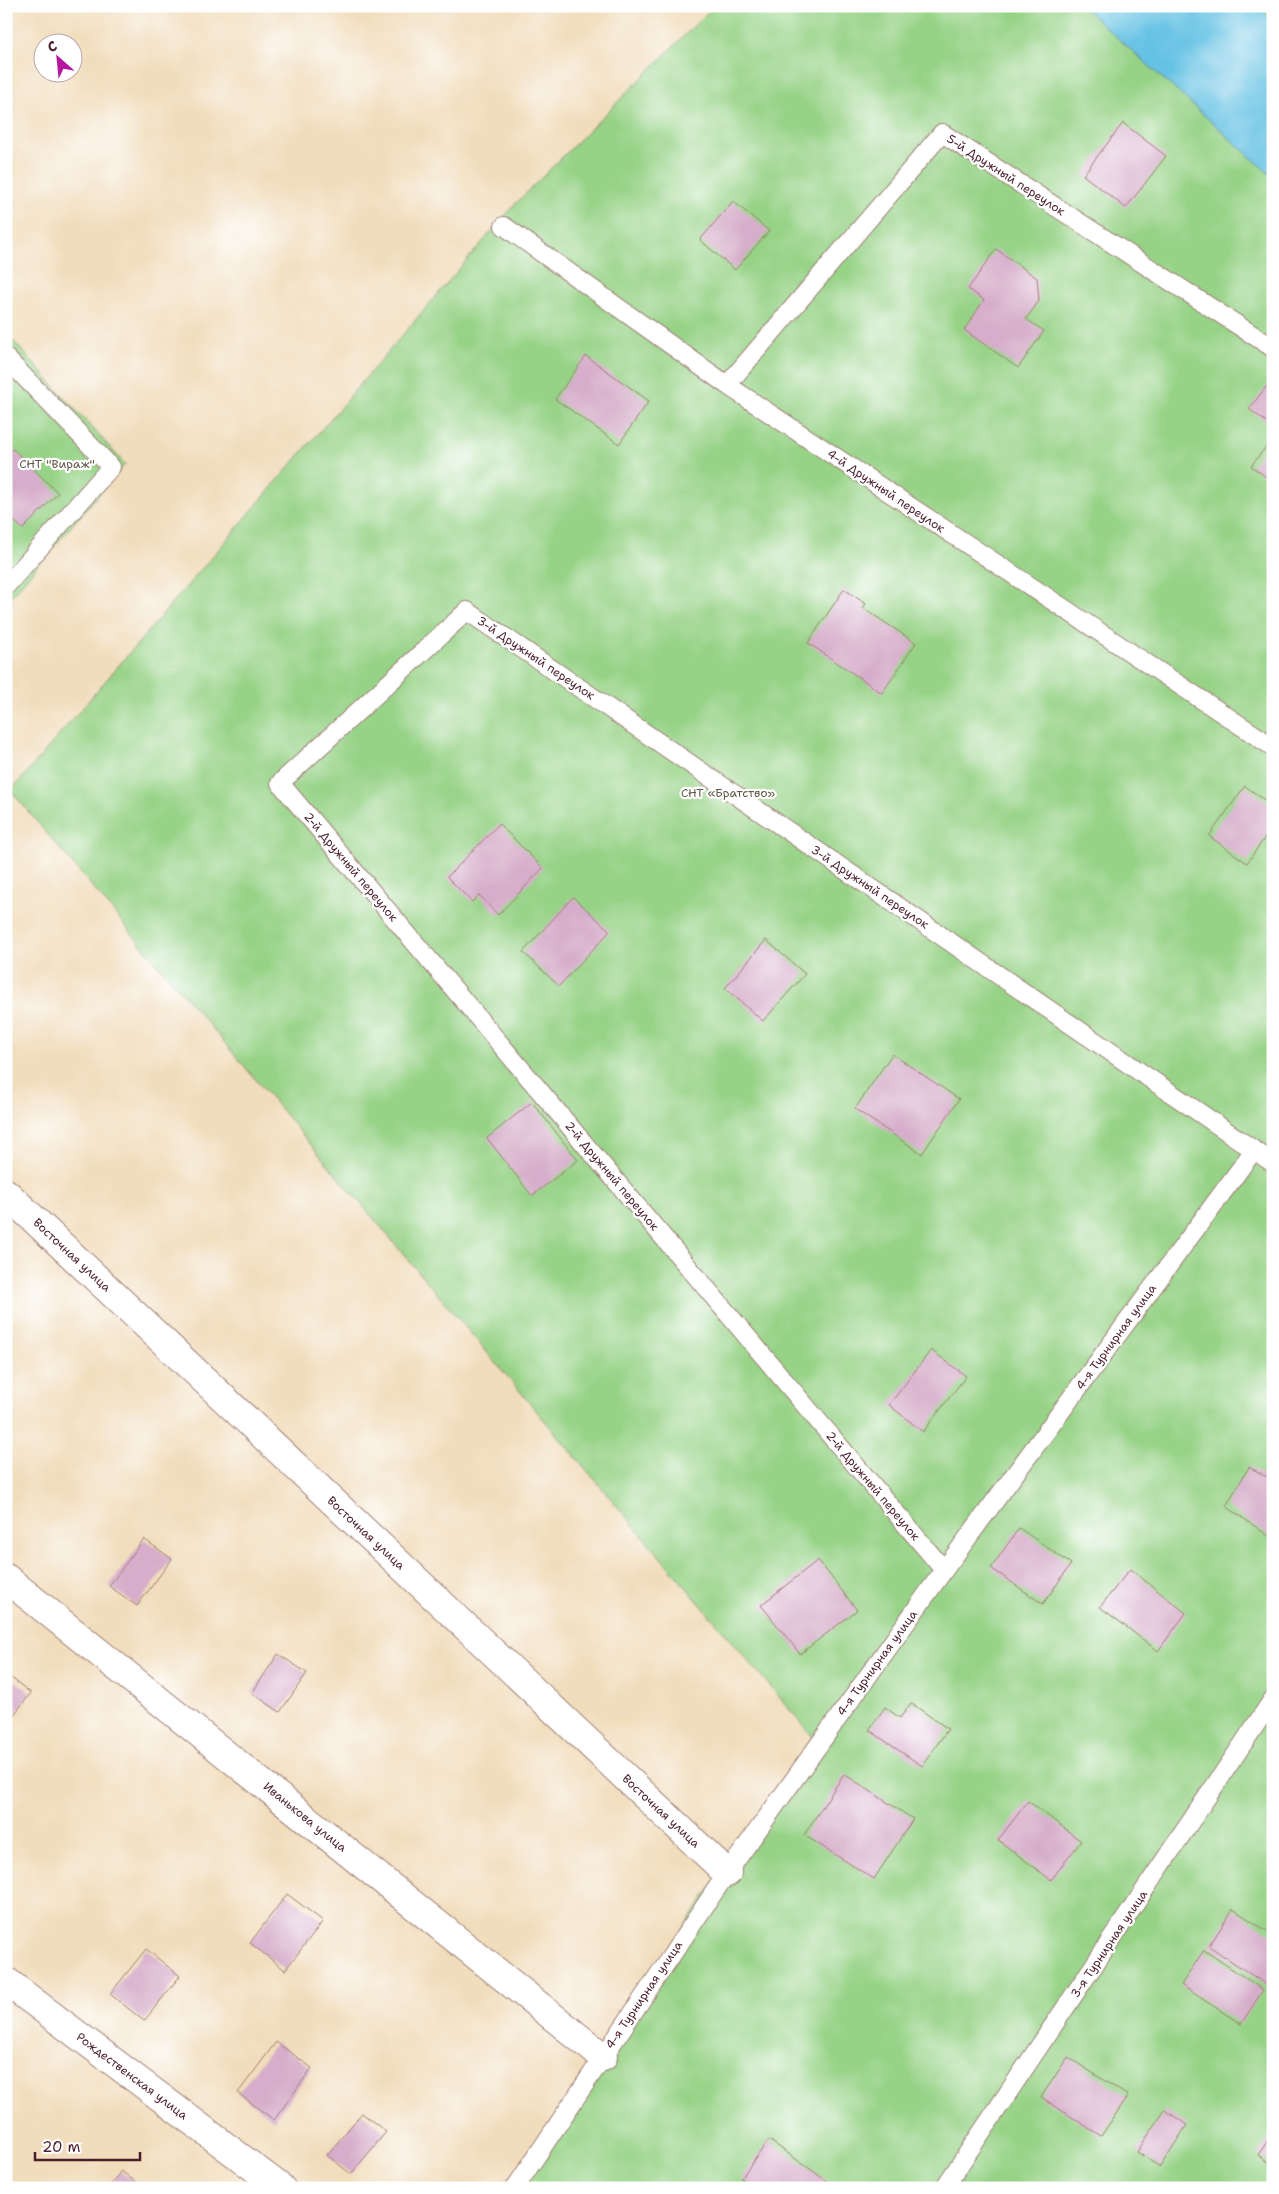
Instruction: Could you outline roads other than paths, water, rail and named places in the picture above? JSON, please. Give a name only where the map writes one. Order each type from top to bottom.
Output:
[{"type":"street","name":"Восточная улица","points":[[6,1194],[727,1873]]},
{"type":"street","name":"Иванькова улица","points":[[6,1578],[603,2057]]},
{"type":"street","name":"Рождественская улица","points":[[6,1981],[281,2188]]},
{"type":"lane","name":"5-й Дружный переулок","points":[[727,385],[942,133],[1273,348]]},
{"type":"lane","name":"4-й Дружный переулок","points":[[504,226],[727,385],[1273,747]]},
{"type":"lane","points":[[6,358],[111,466],[6,586]]},
{"type":"lane","name":"2-й Дружный переулок","points":[[467,611],[280,783],[944,1570]]},
{"type":"lane","name":"3-й Дружный переулок","points":[[467,611],[1273,1163]]},
{"type":"lane","name":"4-я Турнирная улица","points":[[515,2188],[727,1873],[944,1570],[1254,1150]]},
{"type":"lane","name":"3-я Турнирная улица","points":[[944,2188],[1273,1699]]},
{"type":"water","points":[[1082,6],[1258,6],[1273,21],[1273,177]]},
{"type":"park label","name":"СНТ \"Вираж\"","points":[[57,464]]},
{"type":"park label","name":"СНТ «Братство»","points":[[728,793]]}]
